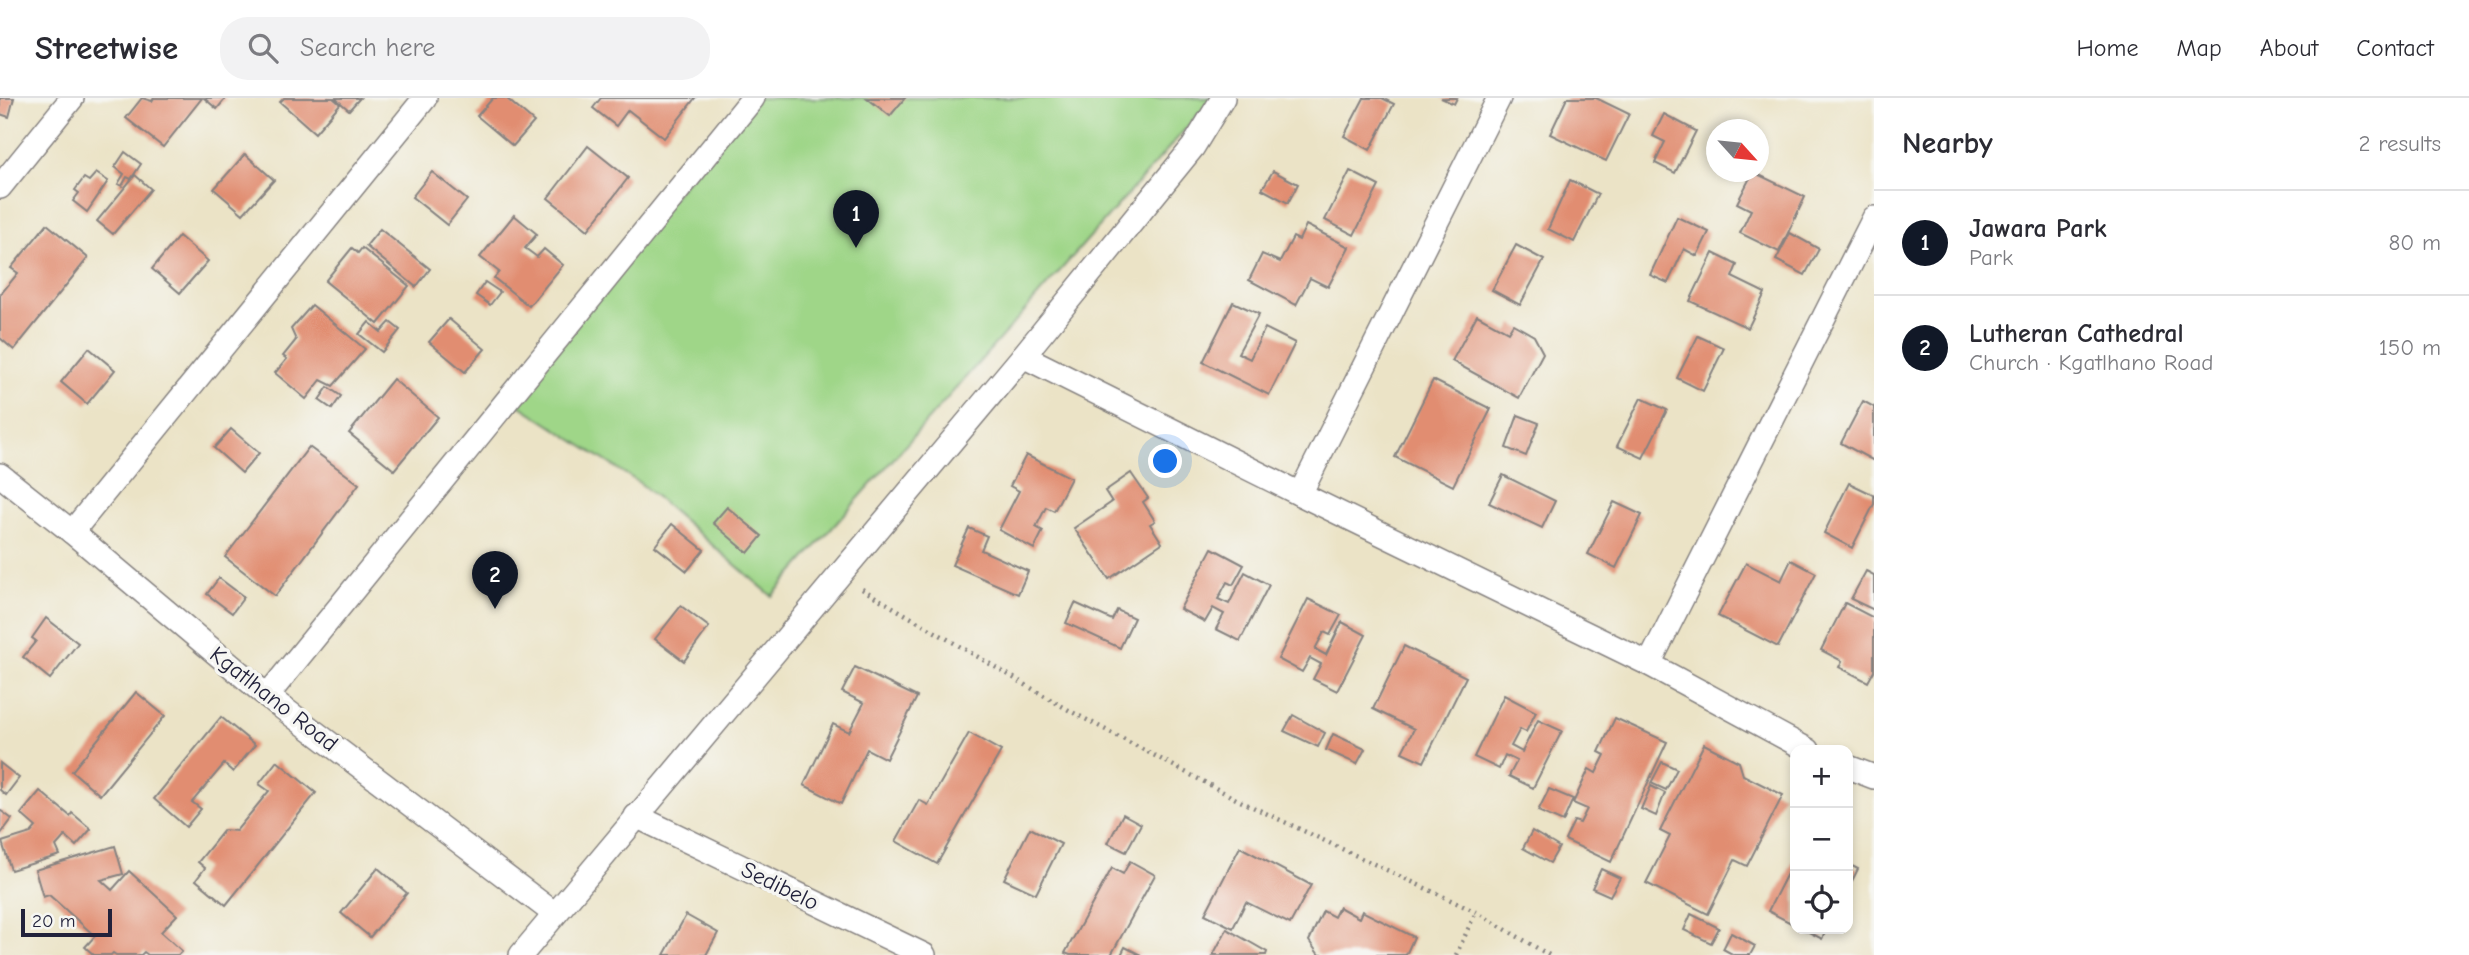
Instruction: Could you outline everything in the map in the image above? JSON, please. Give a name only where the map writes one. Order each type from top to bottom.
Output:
[{"type":"street","points":[[0,187],[72,98]]},
{"type":"street","points":[[72,532],[425,98]]},
{"type":"street","points":[[267,696],[753,98]]},
{"type":"street","points":[[521,955],[1023,356],[1193,147],[1223,98]]},
{"type":"street","points":[[1300,494],[1499,98]]},
{"type":"street","points":[[1649,664],[1874,218]]},
{"type":"street","points":[[1023,356],[1649,664],[1799,745]]},
{"type":"street","name":"Kgatlhano Road","points":[[0,475],[267,696],[555,914]]},
{"type":"street","points":[[1853,770],[1874,777]]},
{"type":"street","name":"Sedibelo","points":[[636,816],[924,955]]},
{"type":"path","points":[[840,576],[1072,712],[1240,801],[1475,912],[1549,955]]},
{"type":"path","points":[[1456,955],[1475,912]]},
{"type":"green space","points":[[753,98],[1213,98],[772,596],[641,484],[510,399]]},
{"type":"building","points":[[0,98],[14,98],[9,117],[0,114]]},
{"type":"building","points":[[142,98],[152,101],[154,98],[202,98],[163,147],[126,118]]},
{"type":"building","points":[[204,98],[226,98],[217,109]]},
{"type":"building","points":[[284,98],[333,98],[340,104],[315,133],[280,102]]},
{"type":"building","points":[[335,98],[360,98],[349,110]]},
{"type":"building","points":[[493,98],[506,98],[534,122],[513,146],[477,116]]},
{"type":"building","points":[[601,98],[695,98],[664,138],[628,110],[616,126],[593,108]]},
{"type":"building","points":[[867,98],[905,98],[890,116]]},
{"type":"building","points":[[1364,98],[1382,98],[1394,104],[1370,150],[1344,136]]},
{"type":"building","points":[[1441,98],[1457,98],[1454,104]]},
{"type":"building","points":[[1567,98],[1596,98],[1629,114],[1606,161],[1550,134]]},
{"type":"building","points":[[1664,114],[1696,131],[1675,173],[1655,163],[1665,142],[1653,136]]},
{"type":"building","points":[[588,146],[628,178],[588,230],[548,198]]},
{"type":"building","points":[[125,152],[141,164],[131,179],[127,177],[122,186],[118,184],[124,174],[115,167]]},
{"type":"building","points":[[245,154],[274,180],[243,214],[214,189]]},
{"type":"building","points":[[1273,171],[1298,184],[1288,203],[1262,189]]},
{"type":"building","points":[[1350,171],[1379,186],[1354,235],[1325,220]]},
{"type":"building","points":[[432,172],[467,200],[447,225],[412,197]]},
{"type":"building","points":[[96,173],[108,181],[87,212],[73,201],[79,193],[75,190],[84,178],[89,181]]},
{"type":"building","points":[[135,175],[151,189],[113,234],[97,221]]},
{"type":"building","points":[[1570,180],[1598,194],[1574,242],[1548,229]]},
{"type":"building","points":[[1769,180],[1805,197],[1779,252],[1740,233],[1751,210],[1737,203],[1748,182],[1769,182]]},
{"type":"building","points":[[514,215],[537,234],[525,248],[537,257],[544,249],[563,265],[529,306],[494,278],[499,272],[480,257]]},
{"type":"building","points":[[1677,217],[1709,232],[1697,256],[1684,249],[1668,283],[1650,275]]},
{"type":"building","points":[[47,224],[88,258],[14,350],[0,338],[0,295],[18,273],[11,268]]},
{"type":"building","points":[[1306,225],[1349,247],[1328,287],[1310,278],[1296,305],[1249,280],[1262,254],[1280,262],[1293,237],[1299,240]]},
{"type":"building","points":[[380,229],[430,269],[416,287],[366,246]]},
{"type":"building","points":[[1790,233],[1819,249],[1805,275],[1776,260]]},
{"type":"building","points":[[179,236],[208,261],[180,293],[152,269]]},
{"type":"building","points":[[1516,245],[1544,260],[1520,305],[1492,290]]},
{"type":"building","points":[[352,248],[358,253],[362,248],[409,286],[378,324],[325,281]]},
{"type":"building","points":[[1713,253],[1737,265],[1732,277],[1765,293],[1748,328],[1690,301]]},
{"type":"building","points":[[485,282],[500,292],[490,305],[476,295]]},
{"type":"building","points":[[1233,302],[1259,314],[1238,353],[1250,359],[1265,328],[1295,343],[1269,395],[1203,362]]},
{"type":"building","points":[[312,305],[365,349],[333,386],[321,380],[306,399],[275,373],[287,359],[283,356],[296,340],[291,329]]},
{"type":"building","points":[[1477,315],[1508,332],[1513,324],[1534,336],[1543,353],[1519,398],[1452,361]]},
{"type":"building","points":[[449,319],[485,349],[465,372],[429,342]]},
{"type":"building","points":[[369,322],[381,332],[390,322],[400,330],[382,352],[359,334]]},
{"type":"building","points":[[1698,336],[1724,348],[1703,391],[1677,378]]},
{"type":"building","points":[[89,348],[115,370],[87,404],[61,382]]},
{"type":"building","points":[[393,379],[438,417],[394,470],[349,433]]},
{"type":"building","points":[[1433,380],[1491,409],[1453,486],[1395,457]]},
{"type":"building","points":[[328,387],[341,396],[332,409],[319,400]]},
{"type":"building","points":[[1641,398],[1667,410],[1643,458],[1617,446]]},
{"type":"building","points":[[1863,401],[1874,407],[1874,461],[1841,443]]},
{"type":"building","points":[[1518,415],[1539,423],[1526,456],[1506,448]]},
{"type":"building","points":[[231,429],[259,453],[242,473],[214,448]]},
{"type":"building","points":[[309,447],[359,484],[275,596],[225,557]]},
{"type":"building","points":[[1026,455],[1071,478],[1054,511],[1046,507],[1036,527],[1043,531],[1034,549],[999,530],[1019,491],[1010,486]]},
{"type":"building","points":[[1131,473],[1148,498],[1143,502],[1155,521],[1150,524],[1162,543],[1109,579],[1074,528],[1112,502],[1105,491]]},
{"type":"building","points":[[1503,475],[1555,501],[1542,528],[1489,503]]},
{"type":"building","points":[[1849,483],[1874,495],[1874,504],[1852,548],[1824,533]]},
{"type":"building","points":[[1614,502],[1642,515],[1616,568],[1588,554]]},
{"type":"building","points":[[727,507],[762,536],[748,553],[713,523]]},
{"type":"building","points":[[672,524],[704,550],[687,571],[655,546]]},
{"type":"building","points":[[969,528],[987,536],[981,550],[1028,571],[1018,594],[952,565]]},
{"type":"building","points":[[1212,548],[1244,565],[1233,585],[1227,582],[1218,599],[1229,604],[1245,572],[1269,585],[1240,641],[1216,629],[1224,614],[1213,608],[1205,622],[1180,609]]},
{"type":"building","points":[[1791,560],[1816,573],[1778,647],[1718,616],[1746,563],[1781,581]]},
{"type":"building","points":[[1866,571],[1874,575],[1874,610],[1851,599]]},
{"type":"building","points":[[219,578],[244,597],[232,613],[207,594]]},
{"type":"building","points":[[1308,599],[1341,615],[1330,635],[1324,632],[1315,649],[1326,655],[1342,622],[1366,635],[1337,691],[1313,679],[1321,664],[1310,658],[1302,672],[1278,659]]},
{"type":"building","points":[[1075,603],[1112,620],[1117,610],[1134,618],[1120,648],[1066,623]]},
{"type":"building","points":[[1845,603],[1874,618],[1874,671],[1868,682],[1839,667],[1842,661],[1821,650]]},
{"type":"building","points":[[681,606],[709,627],[684,661],[655,639]]},
{"type":"building","points":[[46,618],[78,643],[50,679],[23,657],[36,641],[32,638]]},
{"type":"building","points":[[1404,646],[1466,677],[1424,762],[1402,752],[1414,729],[1373,709]]},
{"type":"building","points":[[855,667],[917,697],[886,759],[867,749],[841,804],[804,785],[833,724],[849,732],[864,703],[842,692]]},
{"type":"building","points":[[136,692],[165,716],[100,795],[72,771]]},
{"type":"building","points":[[1504,695],[1536,712],[1526,732],[1520,729],[1511,746],[1522,752],[1538,720],[1562,731],[1533,788],[1509,776],[1517,761],[1505,755],[1499,769],[1474,757]]},
{"type":"building","points":[[1293,715],[1325,733],[1318,747],[1284,731]]},
{"type":"building","points":[[221,717],[255,745],[233,772],[224,764],[192,802],[201,809],[186,827],[154,799]]},
{"type":"building","points":[[1615,718],[1667,742],[1611,862],[1565,840],[1574,821],[1580,823],[1587,809],[1573,803],[1589,769],[1596,773],[1605,755],[1599,752]]},
{"type":"building","points":[[969,733],[1001,751],[937,864],[896,841],[919,800],[928,805]]},
{"type":"building","points":[[1333,734],[1365,749],[1357,764],[1326,750]]},
{"type":"building","points":[[1704,744],[1739,762],[1743,775],[1783,795],[1747,866],[1735,860],[1708,914],[1646,883],[1670,836],[1660,831]]},
{"type":"building","points":[[277,761],[316,793],[226,905],[196,880],[205,868],[198,862],[224,830],[236,831],[269,791],[259,784]]},
{"type":"building","points":[[1662,762],[1677,769],[1666,790],[1651,783]]},
{"type":"building","points":[[0,763],[19,778],[6,795],[0,790]]},
{"type":"building","points":[[1651,786],[1665,793],[1656,816],[1641,809]]},
{"type":"building","points":[[1549,789],[1573,799],[1563,822],[1538,811]]},
{"type":"building","points":[[40,791],[70,816],[72,813],[91,829],[76,846],[65,836],[56,846],[60,855],[11,870],[2,842],[31,833],[36,827],[21,814]]},
{"type":"building","points":[[0,810],[12,819],[0,835]]},
{"type":"building","points":[[1123,814],[1141,824],[1126,852],[1108,843]]},
{"type":"building","points":[[1030,828],[1061,844],[1036,894],[1004,879]]},
{"type":"building","points":[[1532,831],[1559,847],[1550,863],[1523,848]]},
{"type":"building","points":[[115,846],[123,874],[101,880],[112,890],[129,871],[177,915],[161,932],[182,951],[178,955],[148,955],[144,952],[141,955],[94,955],[85,947],[95,936],[49,895],[43,897],[35,870]]},
{"type":"building","points":[[1240,847],[1311,885],[1290,924],[1246,902],[1233,928],[1205,914]]},
{"type":"building","points":[[1130,861],[1155,875],[1111,955],[1065,953],[1112,868],[1123,874]]},
{"type":"building","points":[[1853,866],[1858,869],[1853,879]]},
{"type":"building","points":[[378,868],[407,893],[370,937],[341,913]]},
{"type":"building","points":[[1790,868],[1790,922],[1768,911]]},
{"type":"building","points":[[1601,869],[1620,878],[1610,896],[1592,888]]},
{"type":"building","points":[[1339,907],[1359,918],[1362,911],[1414,937],[1406,955],[1319,955],[1309,941],[1323,911],[1334,917]]},
{"type":"building","points":[[1691,914],[1719,928],[1711,943],[1684,930]]},
{"type":"building","points":[[686,915],[718,933],[706,955],[664,955]]},
{"type":"building","points":[[1227,929],[1267,952],[1266,955],[1213,955]]},
{"type":"building","points":[[1731,933],[1755,946],[1750,955],[1734,955],[1723,949]]},
{"type":"building","points":[[1125,947],[1141,955],[1121,955]]},
{"type":"place","name":"Jawara Park","points":[[856,248]]},
{"type":"place","name":"Lutheran Cathedral","points":[[495,609]]}]
